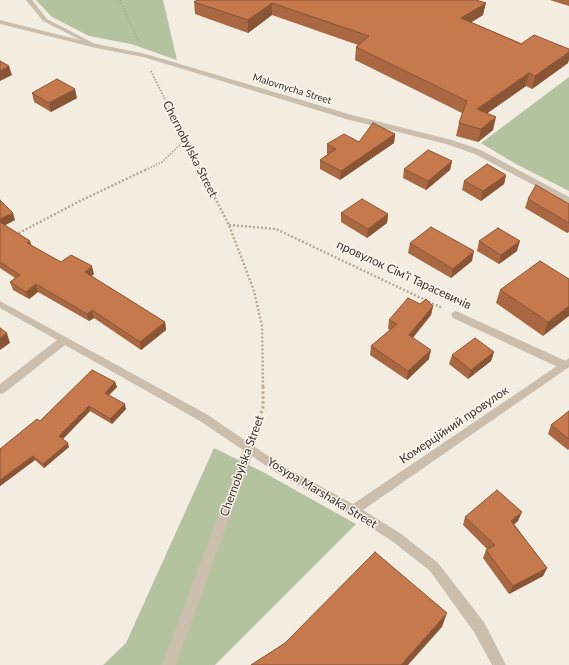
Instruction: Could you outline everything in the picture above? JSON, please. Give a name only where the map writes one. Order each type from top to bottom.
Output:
[{"type":"street","points":[[29,0],[45,20],[96,46]]},
{"type":"street","name":"Malovnycha Street","points":[[0,22],[96,46],[144,56],[349,117],[449,142],[478,152],[569,201]]},
{"type":"street","name":"Yosypa Marshaka Street","points":[[0,304],[204,418],[276,467],[353,510],[396,537],[434,567],[479,627],[499,665]]},
{"type":"street","name":"провулок Сімʼї Тарасевичів","points":[[456,315],[566,364]]},
{"type":"street","points":[[0,390],[64,340]]},
{"type":"street","name":"Комерційний провулок","points":[[353,510],[566,364]]},
{"type":"street","name":"Chernobylska Street","points":[[169,665],[249,448]]},
{"type":"path","name":"Chernobylska Street","points":[[120,0],[136,32],[144,56],[185,141],[229,225],[254,291],[262,326],[263,408],[249,448]]},
{"type":"path","points":[[13,235],[162,162],[185,141]]},
{"type":"path","name":"провулок Сімʼї Тарасевичів","points":[[229,225],[276,229],[456,315]]},
{"type":"green space","points":[[36,0],[163,0],[177,60],[131,44],[89,36],[52,17]]},
{"type":"green space","points":[[569,77],[569,191],[516,164],[481,143]]},
{"type":"green space","points":[[214,448],[263,472],[356,524],[215,665],[103,665],[126,643]]},
{"type":"building","points":[[197,0],[476,0],[486,3],[461,18],[521,44],[534,35],[569,49],[569,52],[535,76],[529,73],[477,109],[496,117],[481,129],[459,123],[467,101],[356,47],[369,36],[272,3],[248,20],[194,2]]},
{"type":"building","points":[[0,61],[9,66],[0,71]]},
{"type":"building","points":[[57,79],[75,89],[49,103],[32,93]]},
{"type":"building","points":[[373,123],[395,134],[341,171],[320,160],[336,149],[327,144],[344,134],[359,142]]},
{"type":"building","points":[[428,150],[452,161],[428,181],[404,169]]},
{"type":"building","points":[[487,164],[506,175],[483,191],[464,181]]},
{"type":"building","points":[[536,185],[569,204],[569,223],[528,199]]},
{"type":"building","points":[[362,199],[388,214],[368,229],[341,213]]},
{"type":"building","points":[[0,200],[13,213],[0,219]]},
{"type":"building","points":[[0,222],[30,241],[27,243],[61,262],[71,255],[92,266],[85,272],[165,322],[140,342],[92,310],[87,314],[36,284],[26,292],[10,282],[20,275],[0,262]]},
{"type":"building","points":[[431,227],[474,251],[453,269],[410,243]]},
{"type":"building","points":[[498,228],[520,241],[501,255],[479,241]]},
{"type":"building","points":[[540,261],[569,279],[569,306],[548,322],[500,290]]},
{"type":"building","points":[[408,298],[420,304],[426,299],[433,306],[409,335],[431,350],[408,371],[371,346],[397,324],[389,320]]},
{"type":"building","points":[[0,328],[7,333],[0,338]]},
{"type":"building","points":[[475,338],[494,352],[471,370],[452,355]]},
{"type":"building","points":[[92,370],[115,382],[105,393],[125,404],[110,419],[89,406],[59,436],[68,443],[43,464],[33,456],[0,480],[0,449],[37,419],[40,421]]},
{"type":"building","points":[[569,411],[569,439],[551,425]]},
{"type":"building","points":[[497,490],[522,512],[511,521],[547,568],[513,586],[486,550],[495,545],[465,517]]},
{"type":"building","points":[[375,552],[447,613],[401,665],[251,665],[285,643]]}]
